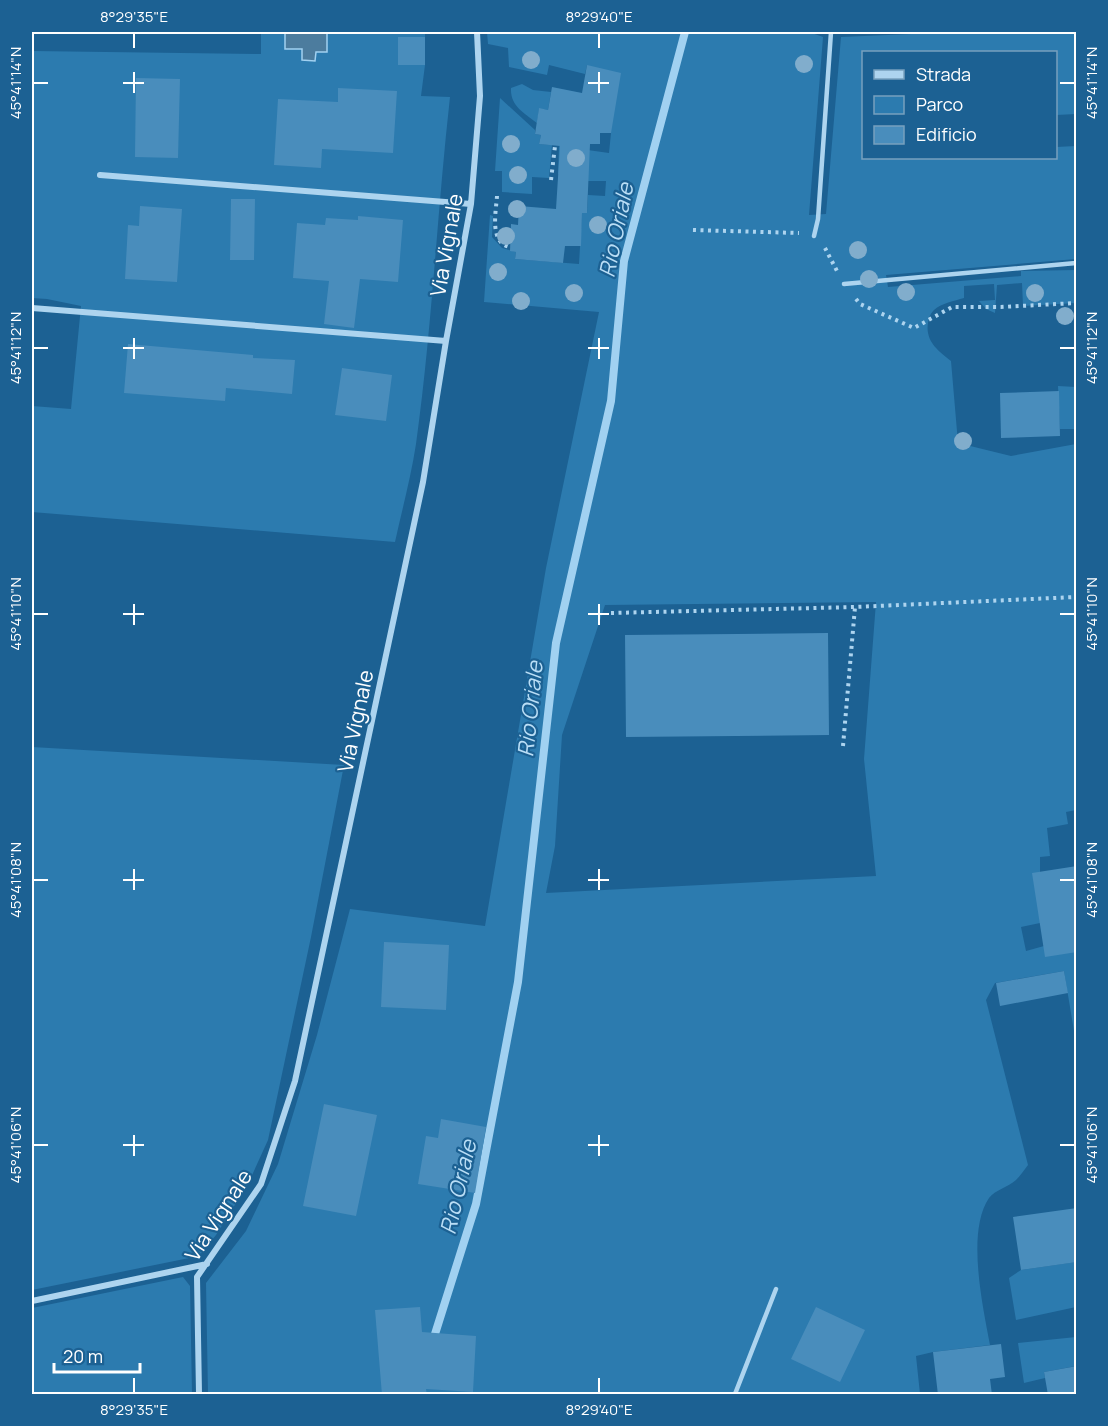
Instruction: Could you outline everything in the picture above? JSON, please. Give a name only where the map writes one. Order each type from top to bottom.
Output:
[{"type":"street","name":"Via Vignale","points":[[199,1395],[197,1278],[261,1184],[295,1081],[423,482],[471,204],[480,96],[477,32]]},
{"type":"street","points":[[100,175],[471,204]]},
{"type":"street","points":[[32,308],[446,341]]},
{"type":"street","points":[[32,1301],[207,1264]]},
{"type":"lane","points":[[814,236],[818,219],[831,32]]},
{"type":"lane","points":[[844,284],[1077,263]]},
{"type":"lane","points":[[735,1395],[776,1289]]},
{"type":"path","points":[[551,180],[555,146]]},
{"type":"path","points":[[497,196],[497,236],[500,242],[510,247]]},
{"type":"path","points":[[611,613],[855,607],[1077,597]]},
{"type":"path","points":[[843,746],[855,607]]},
{"type":"green space","points":[[261,32],[425,32],[425,65],[421,96],[450,97],[422,401],[414,456],[395,542],[32,512],[32,406],[71,409],[81,306],[32,298],[32,51],[261,54]]},
{"type":"green space","points":[[487,32],[809,32],[823,37],[809,215],[826,214],[841,37],[958,32],[1076,32],[1076,114],[1057,115],[1057,51],[862,51],[862,159],[1057,159],[1057,147],[1076,146],[1076,259],[886,275],[888,287],[1021,276],[1021,271],[1076,270],[1076,303],[1023,306],[1022,283],[997,285],[995,313],[986,309],[979,301],[995,300],[994,284],[964,286],[964,298],[948,302],[934,310],[928,323],[928,335],[931,340],[937,349],[951,361],[958,443],[1011,456],[1076,444],[1076,810],[1066,812],[1068,824],[1047,828],[1050,856],[1040,857],[1040,923],[1021,927],[1026,951],[1044,946],[1076,952],[1076,1043],[1064,971],[995,983],[986,1000],[1028,1165],[1016,1180],[989,1198],[978,1230],[978,1270],[990,1345],[916,1356],[920,1394],[208,1394],[206,1283],[246,1231],[278,1164],[317,1035],[350,909],[485,926],[546,568],[599,312],[484,302],[490,215],[493,216],[492,237],[502,248],[516,252],[515,259],[579,264],[582,213],[587,213],[588,195],[605,196],[606,181],[588,181],[588,175],[558,174],[559,146],[609,153],[611,133],[587,65],[585,74],[549,65],[547,75],[509,67],[508,48],[488,44]],"holes":[[[876,602],[864,759],[876,876],[546,893],[555,846],[562,735],[605,605]]]},
{"type":"green space","points":[[522,84],[533,90],[551,92],[548,110],[539,109],[537,123],[513,100],[511,88]]},
{"type":"green space","points":[[500,98],[535,130],[535,134],[541,135],[539,144],[552,145],[549,178],[532,177],[532,194],[502,192],[502,171],[495,171]]},
{"type":"green space","points":[[1058,386],[1076,387],[1076,429],[1060,429]]},
{"type":"green space","points":[[32,747],[344,765],[311,937],[268,1140],[248,1184],[216,1235],[199,1256],[32,1290]]},
{"type":"green space","points":[[1076,1262],[1076,1307],[1016,1320],[1009,1278],[1021,1270]]},
{"type":"green space","points":[[183,1277],[190,1286],[192,1394],[32,1394],[32,1308]]},
{"type":"green space","points":[[1076,1337],[1076,1366],[1044,1372],[1045,1378],[1024,1383],[1018,1343]]},
{"type":"shaded area","points":[[285,32],[327,33],[327,52],[316,52],[315,61],[302,60],[302,49],[285,49]]},
{"type":"building","points":[[398,37],[425,37],[425,65],[398,65]]},
{"type":"building","points":[[587,65],[621,73],[611,133],[600,133],[600,144],[590,144],[587,213],[582,213],[581,246],[565,246],[563,263],[515,259],[516,252],[510,251],[511,224],[518,225],[519,206],[556,209],[560,146],[539,144],[541,135],[535,134],[539,108],[548,110],[552,87],[582,93]]},
{"type":"building","points":[[136,78],[180,79],[178,158],[135,157]]},
{"type":"building","points":[[338,88],[397,91],[393,153],[322,149],[321,168],[274,165],[278,99],[338,102]]},
{"type":"building","points":[[231,199],[255,199],[254,260],[230,260]]},
{"type":"building","points":[[140,206],[182,209],[177,282],[125,279],[128,225],[139,226]]},
{"type":"building","points":[[358,216],[403,220],[398,282],[360,279],[354,328],[324,324],[329,281],[293,278],[297,223],[325,225],[326,218],[358,220]]},
{"type":"building","points":[[128,344],[253,355],[253,358],[295,360],[292,394],[226,388],[225,401],[124,393]]},
{"type":"building","points":[[342,368],[392,375],[386,421],[335,415]]},
{"type":"building","points":[[1059,391],[1060,436],[1001,438],[1000,393]]},
{"type":"building","points":[[828,633],[829,735],[626,737],[625,635]]},
{"type":"building","points":[[1077,866],[1077,952],[1045,957],[1032,873]]},
{"type":"building","points":[[384,942],[449,945],[446,1010],[381,1007]]},
{"type":"building","points":[[1064,971],[1068,993],[1000,1006],[996,983]]},
{"type":"building","points":[[324,1104],[377,1115],[356,1216],[303,1206]]},
{"type":"building","points":[[441,1119],[486,1127],[475,1193],[418,1184],[426,1136],[438,1138]]},
{"type":"building","points":[[1077,1208],[1077,1262],[1021,1270],[1013,1217]]},
{"type":"building","points":[[420,1307],[422,1332],[476,1336],[473,1392],[426,1389],[427,1395],[382,1395],[375,1310]]},
{"type":"building","points":[[816,1307],[865,1330],[840,1382],[791,1359]]},
{"type":"building","points":[[1001,1344],[1005,1377],[990,1379],[992,1395],[938,1395],[933,1352]]},
{"type":"building","points":[[1077,1366],[1077,1395],[1048,1395],[1044,1372]]},
{"type":"waterway","name":"Rio Oriale","points":[[434,1343],[476,1204],[518,982],[556,643],[611,401],[624,261],[685,32]]}]
